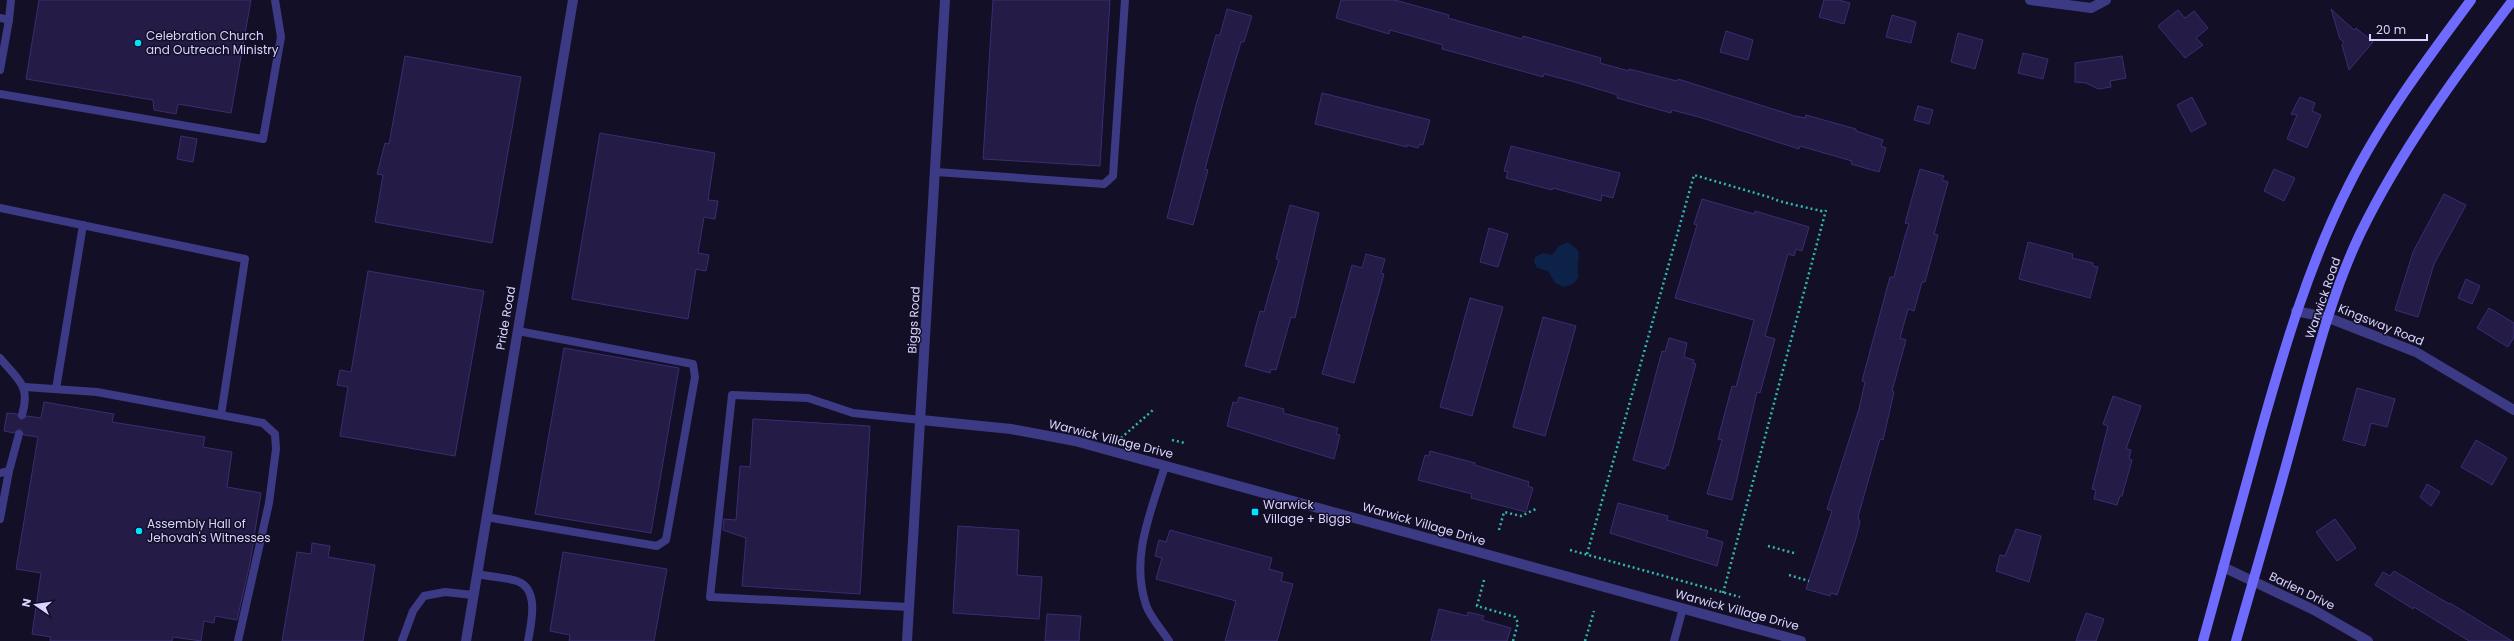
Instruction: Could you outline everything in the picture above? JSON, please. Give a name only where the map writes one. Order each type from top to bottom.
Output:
[{"type":"main road","name":"Warwick Road","points":[[2202,641],[2296,311],[2321,246],[2349,185],[2423,65],[2471,0]]},
{"type":"main road","name":"Warwick Road","points":[[2236,641],[2314,363],[2329,318],[2360,236],[2391,175],[2467,59],[2513,0]]},
{"type":"street","name":"Pride Road","points":[[466,641],[573,0]]},
{"type":"street","name":"Biggs Road","points":[[907,641],[945,0]]},
{"type":"street","points":[[2030,0],[2091,8],[2106,0]]},
{"type":"street","name":"Kingsway Road","points":[[2296,311],[2329,318],[2416,352],[2514,410]]},
{"type":"street","name":"Warwick Village Drive","points":[[921,420],[1011,428],[1075,441],[1801,641]]},
{"type":"street","name":"Barlen Drive","points":[[2223,567],[2314,610],[2368,641]]},
{"type":"lane","points":[[0,70],[4,19],[11,0]]},
{"type":"lane","points":[[0,94],[263,139],[281,37],[275,0]]},
{"type":"lane","points":[[936,172],[1104,184],[1109,180],[1113,176],[1125,0]]},
{"type":"lane","points":[[0,208],[245,259],[221,415]]},
{"type":"lane","points":[[56,389],[83,225]]},
{"type":"lane","points":[[486,517],[656,546],[666,540],[695,377],[693,364],[518,331]]},
{"type":"lane","points":[[0,358],[25,387],[26,402],[22,415]]},
{"type":"lane","points":[[25,387],[97,392],[221,415],[263,423],[275,434],[276,449],[269,503],[238,641]]},
{"type":"lane","points":[[909,607],[710,597],[732,395],[808,398],[852,413],[921,420]]},
{"type":"lane","points":[[0,519],[9,471],[19,434]]},
{"type":"lane","points":[[1165,466],[1140,547],[1138,567],[1146,606],[1169,641]]},
{"type":"lane","points":[[0,473],[9,471]]},
{"type":"lane","points":[[477,574],[518,582],[530,592],[533,611],[528,641]]},
{"type":"lane","points":[[402,641],[413,611],[424,596],[445,592],[473,595]]},
{"type":"lane","points":[[1674,641],[1683,608]]},
{"type":"path","points":[[1588,554],[1694,176],[1772,198],[1778,202],[1787,202],[1825,211],[1723,593]]},
{"type":"path","points":[[1121,437],[1153,410]]},
{"type":"path","points":[[1172,440],[1185,443]]},
{"type":"path","points":[[1499,530],[1504,512],[1521,516],[1538,508]]},
{"type":"path","points":[[1768,546],[1794,553]]},
{"type":"path","points":[[1570,550],[1740,597]]},
{"type":"path","points":[[1789,575],[1809,581]]},
{"type":"path","points":[[1484,580],[1477,606],[1515,617],[1518,623],[1513,641]]},
{"type":"path","points":[[1585,641],[1594,611]]},
{"type":"water","points":[[1568,242],[1578,250],[1579,277],[1573,284],[1564,287],[1555,283],[1548,271],[1537,268],[1534,262],[1535,257],[1543,253],[1552,255],[1559,246]]},
{"type":"building","name":"Celebration Church and Outreach Ministry","points":[[39,0],[251,0],[231,113],[178,104],[176,114],[154,110],[153,100],[26,79]]},
{"type":"building","points":[[993,0],[1110,0],[1100,166],[983,159]]},
{"type":"building","points":[[1341,0],[1395,0],[1449,15],[1448,18],[1522,39],[1523,36],[1601,58],[1600,63],[1677,81],[1678,79],[1795,116],[1805,118],[1806,115],[1856,129],[1856,131],[1883,140],[1881,146],[1886,148],[1879,172],[1851,164],[1852,161],[1800,146],[1799,149],[1699,117],[1672,110],[1671,113],[1617,98],[1618,95],[1571,81],[1544,74],[1543,77],[1442,49],[1443,45],[1390,30],[1389,34],[1336,18]]},
{"type":"building","points":[[1824,0],[1839,0],[1850,3],[1844,24],[1819,17]]},
{"type":"building","points":[[1227,9],[1252,16],[1244,42],[1241,42],[1225,95],[1205,169],[1208,170],[1193,225],[1167,218],[1216,35],[1220,35]]},
{"type":"building","points":[[2331,9],[2354,30],[2356,28],[2373,42],[2349,70],[2342,45],[2344,42],[2340,39]]},
{"type":"building","points":[[2178,10],[2185,18],[2194,11],[2208,28],[2196,38],[2203,45],[2185,58],[2158,26]]},
{"type":"building","points":[[1892,15],[1916,22],[1911,43],[1886,37]]},
{"type":"building","points":[[1726,31],[1753,40],[1748,60],[1720,52]]},
{"type":"building","points":[[1958,33],[1983,40],[1975,69],[1951,62]]},
{"type":"building","points":[[2023,53],[2048,59],[2043,79],[2018,73]]},
{"type":"building","points":[[405,56],[521,77],[492,243],[375,222],[383,175],[377,174],[385,143],[389,144]]},
{"type":"building","points":[[2122,56],[2126,78],[2110,81],[2111,87],[2098,89],[2086,83],[2075,82],[2075,63]]},
{"type":"building","points":[[1322,93],[1430,120],[1423,145],[1420,144],[1418,148],[1407,145],[1407,147],[1315,124]]},
{"type":"building","points":[[2192,97],[2206,124],[2191,132],[2177,105]]},
{"type":"building","points":[[2300,97],[2315,103],[2312,111],[2321,115],[2307,148],[2287,139],[2297,115],[2291,114]]},
{"type":"building","points":[[1918,106],[1933,110],[1929,124],[1914,120]]},
{"type":"building","points":[[600,133],[715,153],[708,200],[718,201],[715,219],[704,217],[698,253],[709,255],[706,271],[696,269],[688,319],[572,299]]},
{"type":"building","points":[[181,136],[197,139],[193,162],[177,159]]},
{"type":"building","points":[[1511,146],[1620,173],[1613,198],[1602,195],[1601,201],[1553,188],[1552,190],[1506,178],[1508,172],[1504,171]]},
{"type":"building","points":[[1920,169],[1944,176],[1942,180],[1948,182],[1934,234],[1938,235],[1925,282],[1922,282],[1914,311],[1908,309],[1900,338],[1906,340],[1892,391],[1894,392],[1883,440],[1880,439],[1858,517],[1860,522],[1856,538],[1837,595],[1831,593],[1830,596],[1806,589],[1832,511],[1827,509],[1859,409],[1865,382],[1862,381],[1890,277],[1894,277],[1909,224],[1905,223]]},
{"type":"building","points":[[2274,169],[2295,178],[2284,201],[2264,191]]},
{"type":"building","points":[[2444,194],[2466,205],[2434,264],[2418,317],[2395,310],[2413,252]]},
{"type":"building","points":[[1702,199],[1754,214],[1755,211],[1809,227],[1802,251],[1796,249],[1794,256],[1788,254],[1765,336],[1775,339],[1760,393],[1757,392],[1732,500],[1707,494],[1722,440],[1718,439],[1732,386],[1736,387],[1754,320],[1675,298],[1697,225],[1694,224]]},
{"type":"building","points":[[1290,205],[1319,213],[1295,318],[1291,317],[1276,370],[1271,369],[1270,373],[1245,366],[1260,311],[1264,312],[1279,260],[1276,259]]},
{"type":"building","points":[[1489,228],[1508,234],[1498,267],[1480,262]]},
{"type":"building","points":[[2028,242],[2073,254],[2072,258],[2093,263],[2093,266],[2098,267],[2090,298],[2019,279]]},
{"type":"building","points":[[1366,254],[1385,259],[1381,273],[1384,274],[1354,383],[1322,374],[1352,265],[1362,268]]},
{"type":"building","points":[[368,271],[484,291],[455,456],[340,436],[348,387],[337,385],[340,370],[351,372]]},
{"type":"building","points":[[2466,279],[2480,286],[2472,304],[2458,298]]},
{"type":"building","points":[[1470,298],[1503,307],[1472,416],[1440,407]]},
{"type":"building","points":[[2489,308],[2514,323],[2514,337],[2508,347],[2477,328]]},
{"type":"building","points":[[1543,317],[1576,326],[1545,436],[1513,427]]},
{"type":"building","points":[[1669,338],[1687,343],[1684,357],[1694,360],[1693,363],[1696,364],[1668,466],[1666,465],[1665,469],[1633,460],[1662,351],[1665,352]]},
{"type":"building","points":[[564,348],[679,368],[651,533],[535,514]]},
{"type":"building","points":[[2357,388],[2395,399],[2387,427],[2371,423],[2365,446],[2343,440]]},
{"type":"building","points":[[2113,396],[2141,406],[2126,449],[2131,450],[2129,459],[2132,460],[2122,496],[2120,496],[2117,505],[2094,499],[2096,490],[2092,489],[2108,426],[2103,424]]},
{"type":"building","points":[[1239,397],[1284,409],[1283,413],[1338,428],[1336,434],[1340,435],[1334,459],[1227,426],[1233,402],[1237,403]]},
{"type":"building","name":"Assembly Hall of Jehovah's Witnesses","points":[[44,402],[114,414],[112,422],[205,437],[203,447],[232,452],[227,487],[261,493],[250,563],[237,620],[215,616],[214,623],[204,621],[201,641],[173,637],[172,641],[50,641],[51,637],[32,634],[41,573],[16,569],[38,437],[24,435],[20,429],[14,433],[4,431],[7,413],[17,414],[21,420],[27,416],[41,418]]},
{"type":"building","points":[[753,419],[870,426],[860,594],[742,586],[746,538],[723,530],[724,519],[736,520],[740,466],[750,467]]},
{"type":"building","points":[[2476,440],[2507,458],[2492,485],[2461,467]]},
{"type":"building","points":[[1430,451],[1475,463],[1475,465],[1529,482],[1528,486],[1533,488],[1526,512],[1471,498],[1472,494],[1418,480],[1425,455],[1429,456]]},
{"type":"building","points":[[2427,484],[2440,492],[2431,506],[2420,497]]},
{"type":"building","points":[[1618,503],[1668,516],[1667,520],[1708,531],[1706,537],[1723,542],[1717,566],[1610,533]]},
{"type":"building","points":[[2335,519],[2356,548],[2337,561],[2316,532]]},
{"type":"building","points":[[958,526],[1019,530],[1017,575],[1042,577],[1039,619],[953,613]]},
{"type":"building","points":[[2016,529],[2041,536],[2029,582],[1996,571],[2000,555],[2005,556]]},
{"type":"building","points":[[1170,530],[1272,558],[1269,569],[1283,573],[1281,581],[1293,584],[1277,641],[1225,641],[1236,601],[1156,579],[1162,558],[1155,556],[1159,540],[1166,542]]},
{"type":"building","points":[[312,543],[330,546],[328,557],[375,565],[363,641],[282,641],[297,552],[311,554]]},
{"type":"building","points":[[563,552],[667,569],[654,641],[569,641],[570,635],[550,631]]},
{"type":"building","points":[[2394,571],[2512,641],[2469,641],[2375,585],[2383,572],[2390,576]]},
{"type":"building","points":[[1439,609],[1467,616],[1468,612],[1484,616],[1482,620],[1511,628],[1507,641],[1431,641]]},
{"type":"building","points":[[2086,613],[2104,619],[2096,641],[2076,641]]},
{"type":"building","points":[[1047,614],[1081,616],[1079,641],[1045,641]]},
{"type":"place","name":"Celebration Church and Outreach Ministry","points":[[138,43]]},
{"type":"place","name":"Warwick Village + Biggs","points":[[1255,512]]},
{"type":"place","name":"Assembly Hall of Jehovah's Witnesses","points":[[139,531]]}]
